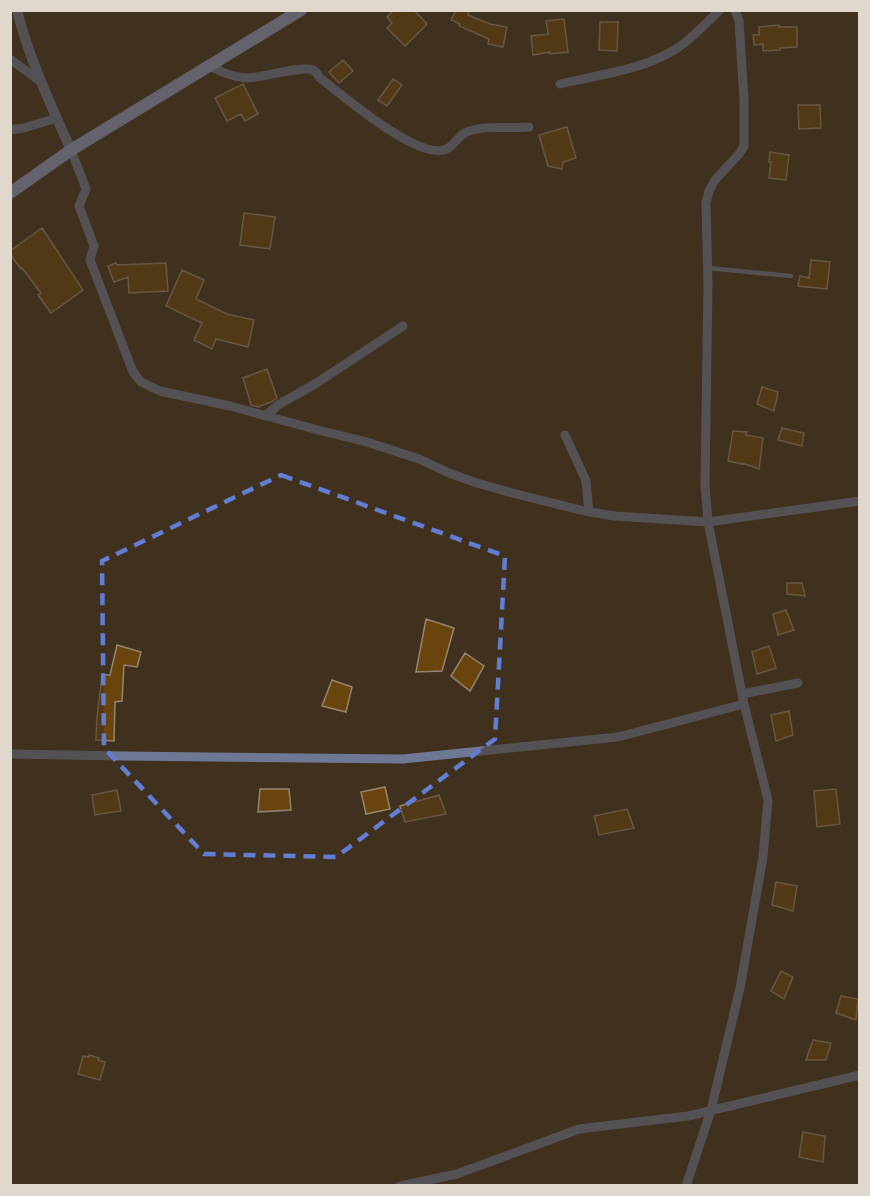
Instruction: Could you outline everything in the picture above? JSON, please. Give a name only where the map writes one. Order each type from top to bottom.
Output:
[{"type":"main road","points":[[10,193],[71,150],[301,10]]},
{"type":"street","points":[[16,10],[41,82],[86,189],[80,206],[94,246],[90,260],[118,334],[136,376],[141,382],[160,391],[230,406],[385,447],[477,483],[589,512],[615,516],[708,522],[860,501]]},
{"type":"street","points":[[560,84],[623,70],[671,52],[720,10]]},
{"type":"street","points":[[687,1185],[711,1110],[740,988],[763,857],[768,800],[743,699],[708,522],[705,485],[708,268],[706,203],[715,180],[744,146],[744,100],[739,21],[735,10]]},
{"type":"street","points":[[10,59],[41,82]]},
{"type":"street","points":[[210,66],[224,74],[249,78],[298,69],[313,70],[371,118],[397,135],[426,148],[442,151],[452,146],[464,133],[479,129],[529,128]]},
{"type":"street","points":[[10,130],[57,118]]},
{"type":"street","points":[[265,416],[278,405],[315,384],[403,326]]},
{"type":"street","points":[[565,435],[586,481],[589,512]]},
{"type":"street","points":[[10,754],[403,759],[618,737],[798,683]]},
{"type":"street","points":[[400,1185],[457,1174],[579,1129],[687,1116],[860,1075]]},
{"type":"lane","points":[[708,268],[791,276]]},
{"type":"highlighted area","points":[[281,475],[505,556],[495,739],[336,857],[204,854],[104,748],[102,561]]},
{"type":"building","points":[[394,10],[414,10],[427,24],[405,46],[387,28],[392,23],[387,17]]},
{"type":"building","points":[[456,10],[470,10],[468,15],[490,24],[507,27],[503,47],[488,44],[489,39],[451,20]]},
{"type":"building","points":[[564,19],[568,52],[533,55],[531,36],[548,34],[546,21]]},
{"type":"building","points":[[600,22],[618,22],[617,51],[599,50]]},
{"type":"building","points":[[779,25],[779,27],[797,27],[797,47],[763,51],[763,44],[754,45],[753,35],[759,35],[759,27]]},
{"type":"building","points":[[343,60],[353,71],[339,83],[329,72]]},
{"type":"building","points":[[393,79],[402,85],[387,106],[378,100]]},
{"type":"building","points":[[243,84],[258,114],[245,121],[241,114],[227,121],[215,98]]},
{"type":"building","points":[[798,105],[820,105],[821,128],[799,129]]},
{"type":"building","points":[[567,127],[576,158],[563,162],[562,169],[548,166],[539,135]]},
{"type":"building","points":[[770,152],[789,155],[786,180],[769,178]]},
{"type":"building","points":[[244,213],[275,217],[270,249],[240,245]]},
{"type":"building","points":[[42,228],[83,290],[51,313],[38,295],[41,293],[10,254],[10,251]]},
{"type":"building","points":[[811,260],[830,262],[827,289],[798,286],[800,276],[809,278]]},
{"type":"building","points":[[116,263],[117,265],[166,263],[168,291],[129,293],[128,277],[114,282],[108,266]]},
{"type":"building","points":[[182,270],[204,280],[196,299],[227,314],[254,320],[248,347],[216,339],[212,349],[194,340],[202,323],[166,306]]},
{"type":"building","points":[[267,369],[277,398],[258,407],[251,405],[243,378]]},
{"type":"building","points":[[762,387],[778,392],[774,411],[757,404]]},
{"type":"building","points":[[782,428],[804,433],[802,446],[778,440]]},
{"type":"building","points":[[733,431],[747,432],[746,435],[763,438],[759,469],[728,461]]},
{"type":"building","points":[[787,583],[802,583],[805,596],[787,594]]},
{"type":"building","points":[[786,610],[794,630],[778,635],[773,614]]},
{"type":"building","points":[[426,619],[454,628],[442,671],[416,672]]},
{"type":"building","points":[[117,645],[141,652],[137,667],[124,665],[122,701],[115,702],[114,741],[96,740],[102,675],[110,675]]},
{"type":"building","points":[[769,646],[776,668],[757,674],[752,652]]},
{"type":"building","points":[[465,653],[484,666],[470,691],[451,676]]},
{"type":"building","points":[[332,680],[352,687],[346,712],[322,706]]},
{"type":"building","points":[[789,711],[793,735],[776,741],[771,715]]},
{"type":"building","points":[[385,787],[390,809],[366,814],[361,792]]},
{"type":"building","points":[[260,789],[289,789],[291,810],[258,812]]},
{"type":"building","points":[[836,789],[840,824],[817,827],[814,791]]},
{"type":"building","points":[[117,790],[121,811],[95,815],[92,795]]},
{"type":"building","points":[[439,795],[446,814],[405,822],[400,806]]},
{"type":"building","points":[[627,809],[634,828],[599,835],[594,816]]},
{"type":"building","points":[[776,882],[797,886],[793,911],[772,905]]},
{"type":"building","points":[[781,971],[793,977],[784,999],[771,991]]},
{"type":"building","points":[[841,996],[858,999],[856,1020],[836,1013]]},
{"type":"building","points":[[813,1040],[831,1043],[826,1060],[806,1060]]},
{"type":"building","points":[[89,1055],[105,1062],[100,1080],[78,1074],[83,1056],[89,1057]]},
{"type":"building","points":[[803,1132],[825,1136],[823,1162],[799,1157]]}]
